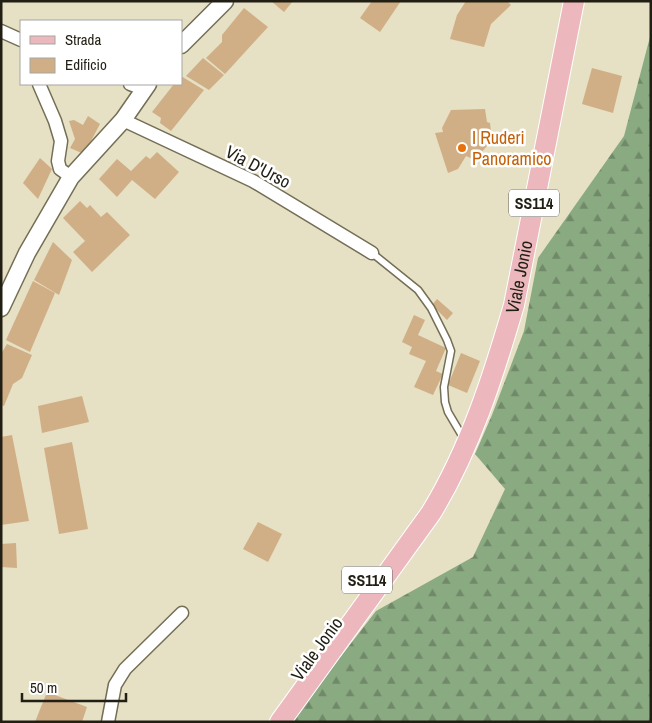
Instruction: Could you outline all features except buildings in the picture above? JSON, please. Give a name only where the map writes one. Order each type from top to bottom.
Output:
[{"type":"main road","name":"Viale Jonio","points":[[280,722],[406,548],[445,490],[470,439],[514,305],[574,1]]},
{"type":"main road","name":"Viale Jonio","points":[[265,722],[420,507],[450,461],[462,434],[483,401]]},
{"type":"main road","name":"Viale Jonio","points":[[272,722],[297,687],[334,645]]},
{"type":"street","points":[[182,44],[225,1]]},
{"type":"street","points":[[1,31],[20,40]]},
{"type":"street","points":[[39,85],[55,121],[61,141],[58,161],[60,169],[71,177]]},
{"type":"street","points":[[1,308],[27,253],[71,177],[123,120],[140,85]]},
{"type":"street","name":"Via D'Urso","points":[[123,120],[253,181],[372,253]]},
{"type":"street","points":[[108,722],[115,685],[125,670],[182,613]]},
{"type":"lane","points":[[372,253],[418,290],[431,308],[447,340],[451,350],[444,388],[445,402],[448,412],[462,434]]},
{"type":"green space","points":[[651,33],[651,722],[290,722],[376,611],[473,557],[505,489],[475,454],[524,331],[538,258],[624,136]]},
{"type":"place","name":"I Ruderi Panoramico","points":[[462,148]]}]
